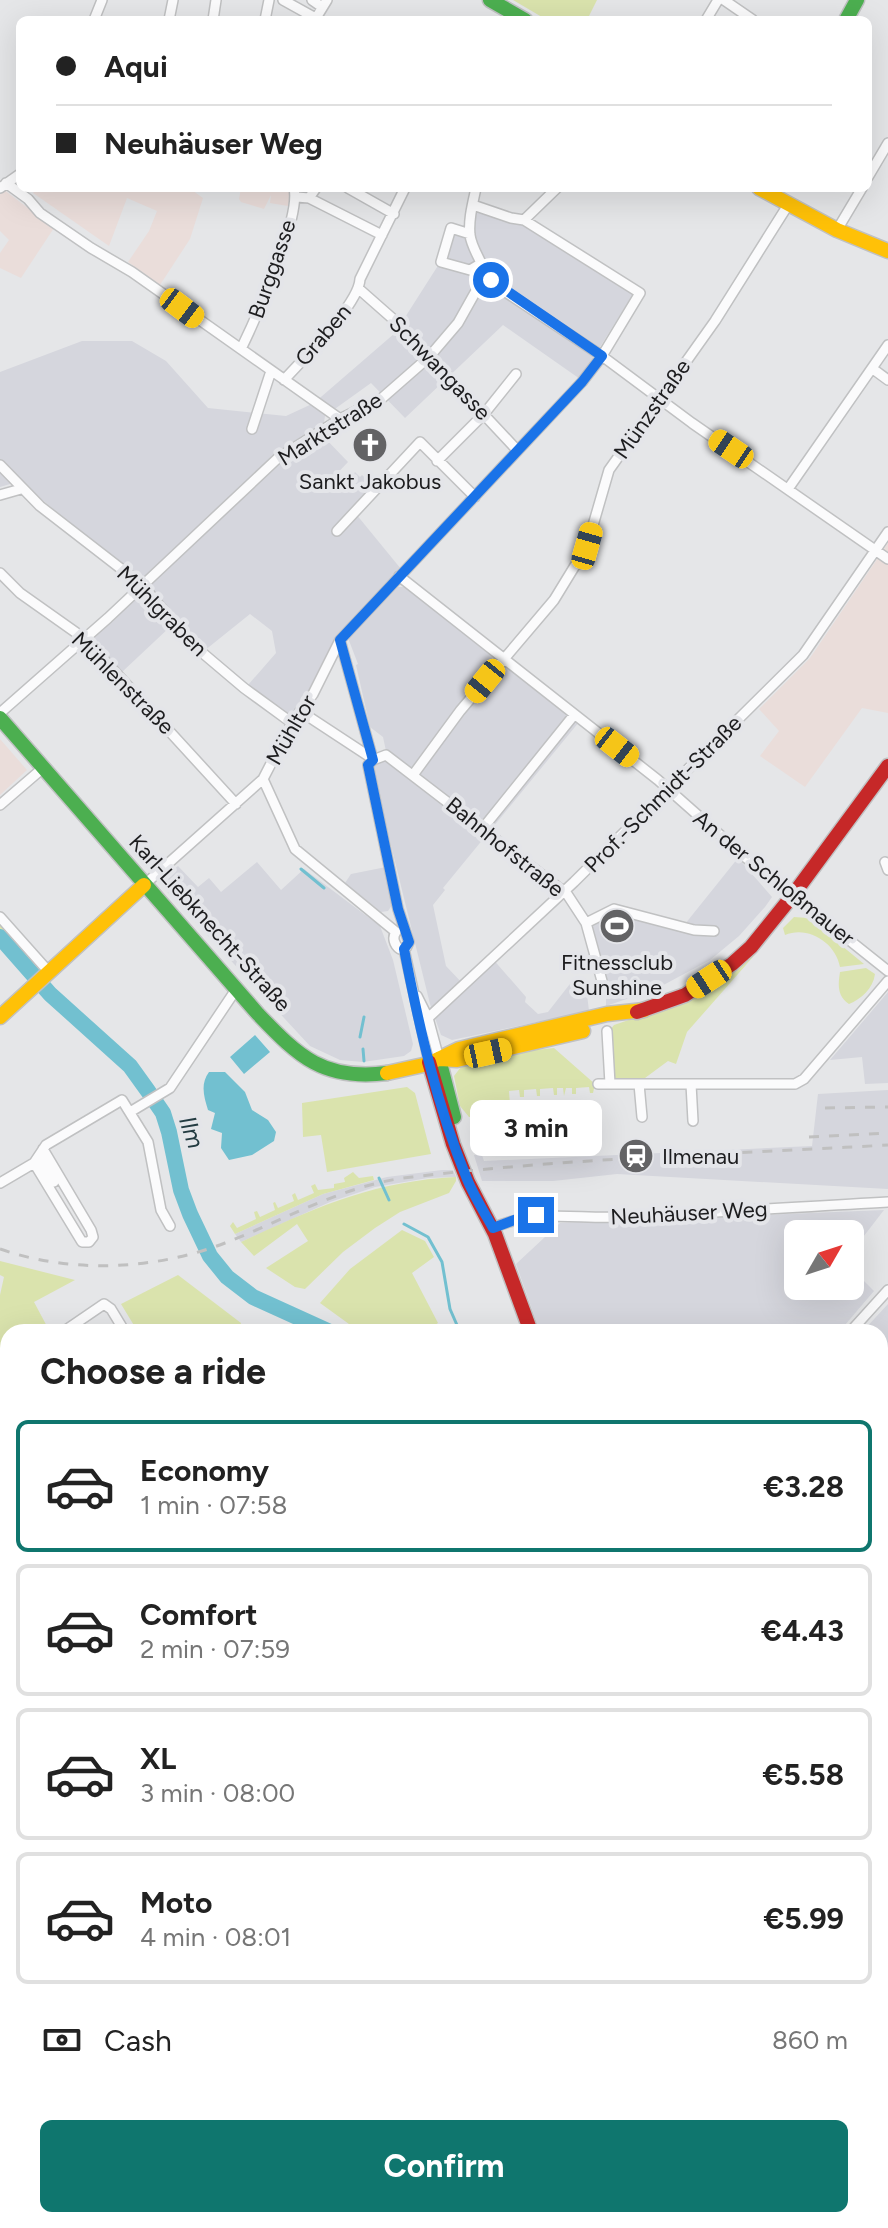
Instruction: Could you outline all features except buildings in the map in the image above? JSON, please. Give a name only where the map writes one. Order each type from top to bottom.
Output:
[{"type":"main road","points":[[490,0],[518,16]]},
{"type":"main road","points":[[766,192],[837,230],[888,251]]},
{"type":"main road","name":"Karl-Liebknecht-Straße","points":[[0,716],[144,885],[300,1054],[329,1070],[351,1075],[368,1075],[434,1061],[459,1049],[607,1014],[644,1010],[685,995],[732,964],[751,947],[888,766]]},
{"type":"main road","points":[[0,1017],[144,885]]},
{"type":"main road","points":[[434,1061],[460,1141],[459,1153],[468,1182],[493,1228],[528,1324]]},
{"type":"street","points":[[283,0],[311,16]]},
{"type":"street","points":[[312,0],[324,4]]},
{"type":"street","points":[[721,0],[747,16]]},
{"type":"street","points":[[872,170],[888,143]]},
{"type":"street","points":[[3,186],[28,199],[40,213],[132,272],[340,419]]},
{"type":"street","points":[[309,198],[313,192]]},
{"type":"street","points":[[355,192],[394,214]]},
{"type":"street","name":"Graben","points":[[284,380],[349,305],[403,192]]},
{"type":"street","points":[[475,192],[470,234],[480,264],[487,273],[486,279],[602,356],[659,400],[888,559]]},
{"type":"street","points":[[473,205],[524,220],[553,192]]},
{"type":"street","points":[[837,230],[860,192]]},
{"type":"street","points":[[295,193],[382,235]]},
{"type":"street","name":"Burggasse","points":[[241,349],[263,304],[295,193]]},
{"type":"street","name":"Münzstraße","points":[[413,775],[455,719],[554,600],[587,546],[609,470],[715,321],[788,205]]},
{"type":"street","name":"Mühltor","points":[[400,931],[382,920],[295,849],[263,779],[292,723],[313,694],[340,640],[582,382],[602,356],[640,293],[524,220]]},
{"type":"street","points":[[470,234],[451,228],[441,262],[470,270],[480,264]]},
{"type":"street","name":"Marktstraße","points":[[0,716],[288,450],[381,399],[429,357],[458,323],[481,282],[486,279]]},
{"type":"street","name":"Schwangasse","points":[[359,289],[401,326],[517,450]]},
{"type":"street","points":[[788,489],[888,345]]},
{"type":"street","points":[[873,369],[888,380]]},
{"type":"street","points":[[252,429],[271,371]]},
{"type":"street","points":[[437,461],[484,414],[516,374]]},
{"type":"street","points":[[337,531],[420,442],[475,497]]},
{"type":"street","name":"Mühlgraben","points":[[0,465],[21,489],[142,585],[192,644],[292,723]]},
{"type":"street","points":[[0,495],[21,489]]},
{"type":"street","name":"Prof.-Schmidt-Straße","points":[[428,1018],[563,891],[803,655],[888,532]]},
{"type":"street","name":"Mühlenstraße","points":[[0,573],[20,593],[85,639],[236,804]]},
{"type":"street","name":"An der Schloßmauer","points":[[399,576],[667,788],[888,971]]},
{"type":"street","points":[[340,640],[371,762],[398,909],[400,931],[394,938],[396,946],[404,949],[418,1018],[434,1061]]},
{"type":"street","points":[[300,711],[367,753],[371,762]]},
{"type":"street","points":[[483,828],[574,715]]},
{"type":"street","name":"Bahnhofstraße","points":[[371,762],[386,755],[563,891],[586,923],[602,981]]},
{"type":"street","points":[[0,805],[43,768]]},
{"type":"street","points":[[144,885],[263,779]]},
{"type":"street","points":[[382,920],[398,909]]},
{"type":"street","points":[[586,923],[614,909],[694,930],[714,931]]},
{"type":"street","points":[[0,917],[42,978]]},
{"type":"street","points":[[598,1084],[798,1083],[888,981]]},
{"type":"street","points":[[130,1112],[170,1088],[237,988]]},
{"type":"street","points":[[414,989],[428,1018],[434,1061]]},
{"type":"street","points":[[607,1031],[610,1084]]},
{"type":"street","points":[[639,1084],[642,1117]]},
{"type":"street","points":[[691,1084],[693,1121]]},
{"type":"street","points":[[0,1183],[38,1157],[46,1145],[122,1100],[148,1142],[161,1210],[170,1226]]},
{"type":"street","points":[[38,1157],[91,1230],[93,1237],[89,1242],[82,1242],[38,1157]]},
{"type":"street","points":[[38,1157],[54,1182]]},
{"type":"street","name":"Neuhäuser Weg","points":[[493,1228],[536,1215],[602,1218],[888,1202]]},
{"type":"street","points":[[857,1324],[888,1290]]},
{"type":"street","points":[[75,1324],[104,1304],[120,1324]]},
{"type":"shaded area","points":[[3,189],[54,228],[21,278],[0,268],[0,253],[9,240],[0,231],[0,194]]},
{"type":"shaded area","points":[[195,192],[203,198],[190,239],[160,285],[128,262],[149,231],[157,211],[127,198],[109,246],[33,193]]},
{"type":"shaded area","points":[[240,192],[290,192],[288,206],[270,203],[271,195],[264,209],[239,199]]},
{"type":"shaded area","points":[[472,201],[524,223],[635,291],[580,379],[503,325],[405,418],[371,383],[325,416],[322,435],[348,462],[329,482],[335,487],[348,473],[352,476],[355,472],[375,487],[356,514],[401,569],[335,639],[312,689],[291,717],[248,685],[276,653],[272,631],[250,614],[199,655],[171,626],[122,672],[91,638],[147,588],[20,481],[0,487],[0,372],[82,341],[132,341],[166,361],[208,408],[286,416],[314,403],[395,333],[439,264],[448,225],[465,229]]},
{"type":"shaded area","points":[[888,543],[888,713],[862,708],[805,787],[760,756],[779,731],[759,709],[810,658]]},
{"type":"shaded area","points":[[398,587],[406,587],[579,722],[443,888],[445,890],[433,905],[446,966],[464,985],[492,958],[526,997],[525,1002],[538,1014],[548,1012],[573,980],[585,978],[589,1011],[452,1040],[441,1035],[430,1004],[372,768],[386,751],[383,737],[370,727],[358,664],[348,638]]},
{"type":"shaded area","points":[[0,739],[27,770],[0,795]]},
{"type":"shaded area","points":[[738,858],[772,897],[765,907],[739,936],[710,960],[656,989],[606,1006],[606,980],[591,924],[611,913],[681,929]]},
{"type":"shaded area","points":[[257,862],[281,890],[304,869],[380,926],[393,960],[413,1044],[411,1051],[404,1056],[363,1062],[340,1060],[310,1046],[158,882],[178,866],[198,887],[209,878],[221,892]]},
{"type":"shaded area","points":[[386,867],[392,905],[388,911],[381,912],[345,883],[351,874]]},
{"type":"shaded area","points":[[888,992],[888,1083],[865,1084],[862,1057],[830,1060]]},
{"type":"shaded area","points":[[888,1090],[888,1189],[617,1174],[553,1181],[482,1181],[474,1155],[482,1155],[484,1161],[812,1146],[818,1094]]},
{"type":"shaded area","points":[[453,1170],[456,1177],[428,1178],[375,1187],[330,1202],[241,1242],[235,1234],[323,1194],[387,1177]]},
{"type":"shaded area","points":[[884,1210],[864,1236],[864,1220],[784,1220],[784,1300],[864,1300],[864,1281],[874,1291],[846,1324],[537,1324],[516,1264],[560,1223]]},
{"type":"shaded area","points":[[888,1304],[888,1324],[869,1324]]},
{"type":"green space","points":[[513,0],[597,0],[589,16],[540,16]]},
{"type":"green space","points":[[794,917],[808,918],[864,964],[840,967],[833,950],[820,938],[803,932],[785,935],[783,928]]},
{"type":"green space","points":[[0,921],[33,962],[30,966],[34,971],[25,977],[0,946]]},
{"type":"green space","points":[[760,949],[687,1032],[676,1064],[668,1061],[645,1078],[614,1079],[610,1030],[614,1025],[688,1000],[725,978]]},
{"type":"green space","points":[[866,968],[875,974],[872,984],[862,996],[849,1004],[839,990],[840,972]]},
{"type":"green space","points":[[554,1048],[595,1084],[593,1093],[590,1093],[589,1087],[576,1088],[576,1094],[572,1094],[572,1088],[566,1088],[564,1096],[563,1088],[557,1088],[557,1095],[554,1095],[553,1088],[540,1089],[540,1096],[537,1096],[536,1089],[524,1090],[524,1097],[520,1097],[519,1090],[509,1091],[510,1105],[516,1106],[517,1112],[555,1110],[555,1103],[556,1115],[469,1117],[460,1106],[454,1076],[464,1063],[507,1053]]},
{"type":"green space","points":[[407,1087],[415,1093],[431,1154],[327,1172],[321,1135],[303,1137],[302,1103]]},
{"type":"green space","points":[[353,1172],[359,1178],[373,1176],[374,1180],[323,1194],[235,1234],[230,1226],[233,1222],[237,1228],[256,1219],[254,1212],[257,1211],[260,1217],[275,1210],[275,1202],[278,1208],[294,1201],[292,1195],[295,1193],[298,1200],[314,1193],[311,1186],[315,1184],[318,1190],[334,1188],[334,1184],[345,1182],[344,1178]]},
{"type":"green space","points":[[456,1177],[449,1193],[400,1212],[375,1228],[343,1252],[305,1289],[295,1287],[266,1268],[308,1241],[297,1224],[254,1256],[241,1242],[319,1208],[371,1190]]},
{"type":"green space","points":[[402,1230],[425,1241],[434,1257],[412,1273],[438,1323],[349,1324],[320,1303],[350,1269]]},
{"type":"green space","points":[[0,1261],[75,1280],[34,1302],[46,1324],[0,1324],[0,1295],[4,1277],[0,1275]]},
{"type":"green space","points":[[178,1275],[241,1323],[133,1324],[121,1304]]},
{"type":"water","points":[[255,1035],[270,1052],[244,1074],[230,1057]]},
{"type":"water","points":[[209,1072],[225,1072],[245,1092],[252,1110],[268,1120],[276,1132],[274,1141],[252,1155],[229,1160],[221,1148],[222,1133],[211,1129],[215,1113],[208,1110],[204,1091],[204,1081]]},
{"type":"waterway","name":"Mühlgraben","points":[[301,869],[324,888]]},
{"type":"waterway","name":"Ilm","points":[[0,937],[50,994],[130,1066],[163,1113],[181,1190],[210,1256],[227,1277],[253,1297],[312,1324]]},
{"type":"waterway","name":"Mühlgraben","points":[[360,1037],[364,1017]]},
{"type":"waterway","name":"Mühlgraben","points":[[363,1049],[364,1061]]},
{"type":"waterway","name":"Mühlgraben","points":[[379,1178],[389,1200]]},
{"type":"waterway","name":"Mühlgraben","points":[[404,1224],[428,1237],[442,1262],[450,1309],[457,1324]]},
{"type":"railway","points":[[825,1108],[888,1107]]},
{"type":"railway","points":[[809,1137],[888,1133]]},
{"type":"railway","points":[[0,1249],[27,1257],[84,1265],[142,1263],[198,1252],[340,1195],[412,1177],[590,1161],[888,1145]]},
{"type":"traffic: fast","points":[[490,0],[518,16]]},
{"type":"traffic: fast","points":[[848,16],[857,0]]},
{"type":"traffic: fast","points":[[0,718],[258,1014],[300,1054],[314,1063],[346,1073],[387,1073]]},
{"type":"traffic: fast","points":[[439,1059],[454,1117]]},
{"type":"traffic: slow","points":[[766,192],[837,230],[888,251]]},
{"type":"traffic: slow","points":[[0,1017],[144,885]]},
{"type":"traffic: slow","points":[[387,1073],[428,1064],[459,1049],[607,1014],[644,1010]]},
{"type":"traffic: slow","points":[[440,1059],[457,1060],[583,1031]]},
{"type":"traffic: jam","points":[[637,1012],[685,995],[732,964],[751,947],[888,766]]},
{"type":"traffic: jam","points":[[429,1062],[453,1144],[468,1182],[495,1234],[528,1324]]},
{"type":"place","name":"Sankt Jakobus","points":[[370,445]]},
{"type":"place","name":"Fitnessclub Sunshine","points":[[617,926]]},
{"type":"place","name":"Ilmenau","points":[[636,1156]]},
{"type":"route","points":[[491,280],[602,356],[582,382],[340,640],[373,760],[368,765],[398,909],[409,942],[404,949],[418,1018],[453,1144],[468,1182],[493,1228],[536,1215]]}]
